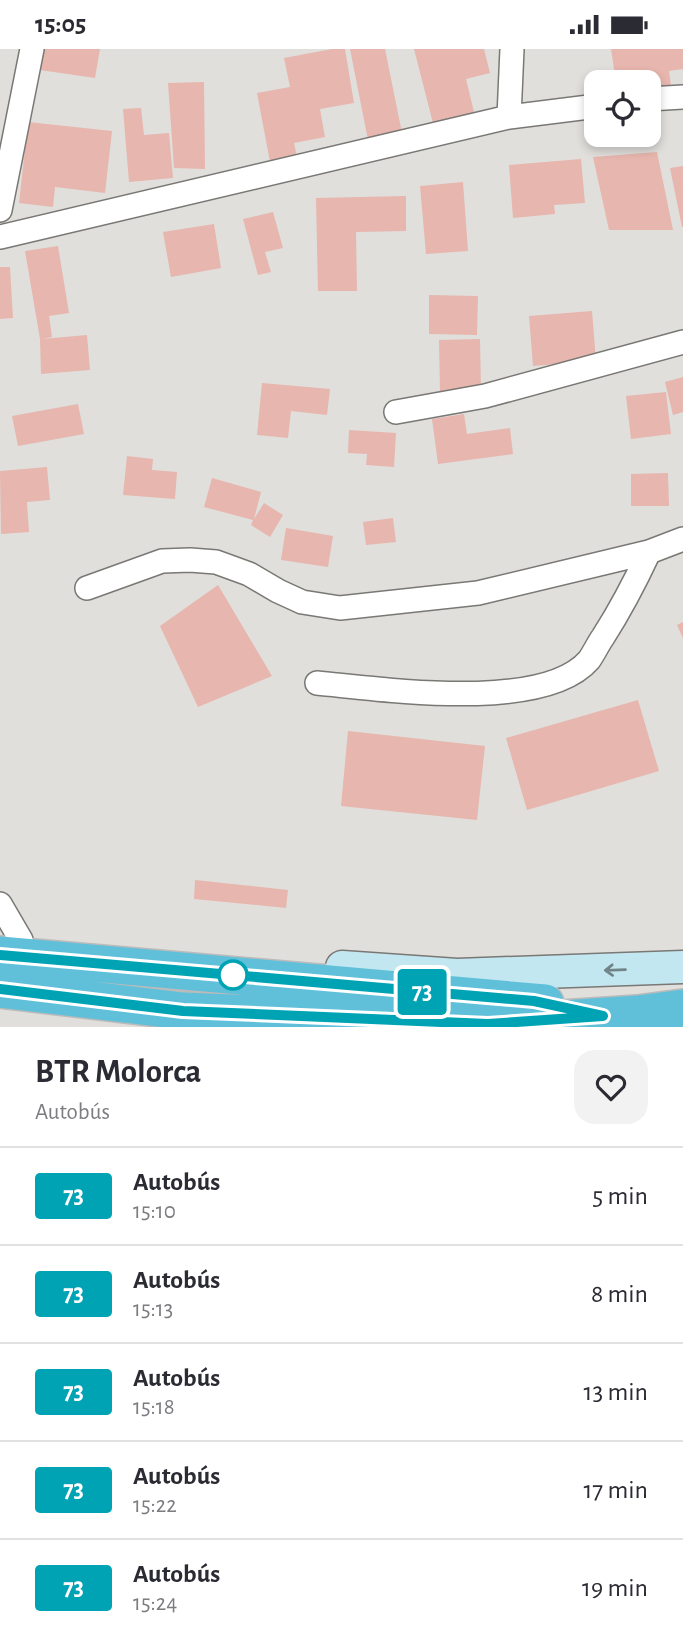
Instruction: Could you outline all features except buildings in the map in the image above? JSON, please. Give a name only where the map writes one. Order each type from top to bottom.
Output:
[{"type":"highway","points":[[7,945],[534,1001],[613,1022]]},
{"type":"highway","points":[[0,989],[183,1011],[488,1024],[613,1022],[683,1008]]},
{"type":"main road","points":[[7,945],[457,975],[683,967]]},
{"type":"street","points":[[0,210],[32,49]]},
{"type":"street","points":[[509,117],[514,50]]},
{"type":"street","points":[[661,98],[683,97]]},
{"type":"street","points":[[0,237],[509,117],[584,108]]},
{"type":"street","points":[[396,412],[485,396],[683,342]]},
{"type":"street","points":[[87,588],[162,561],[216,562],[249,574],[302,602],[340,608],[478,593],[649,552],[683,539]]},
{"type":"street","points":[[317,683],[413,691],[494,692],[529,689],[571,674],[588,660],[624,604],[649,552]]},
{"type":"street","points":[[0,904],[7,945]]},
{"type":"bus line","name":"73","points":[[0,955],[534,1001],[603,1016],[488,1024],[183,1011],[0,989]]}]
